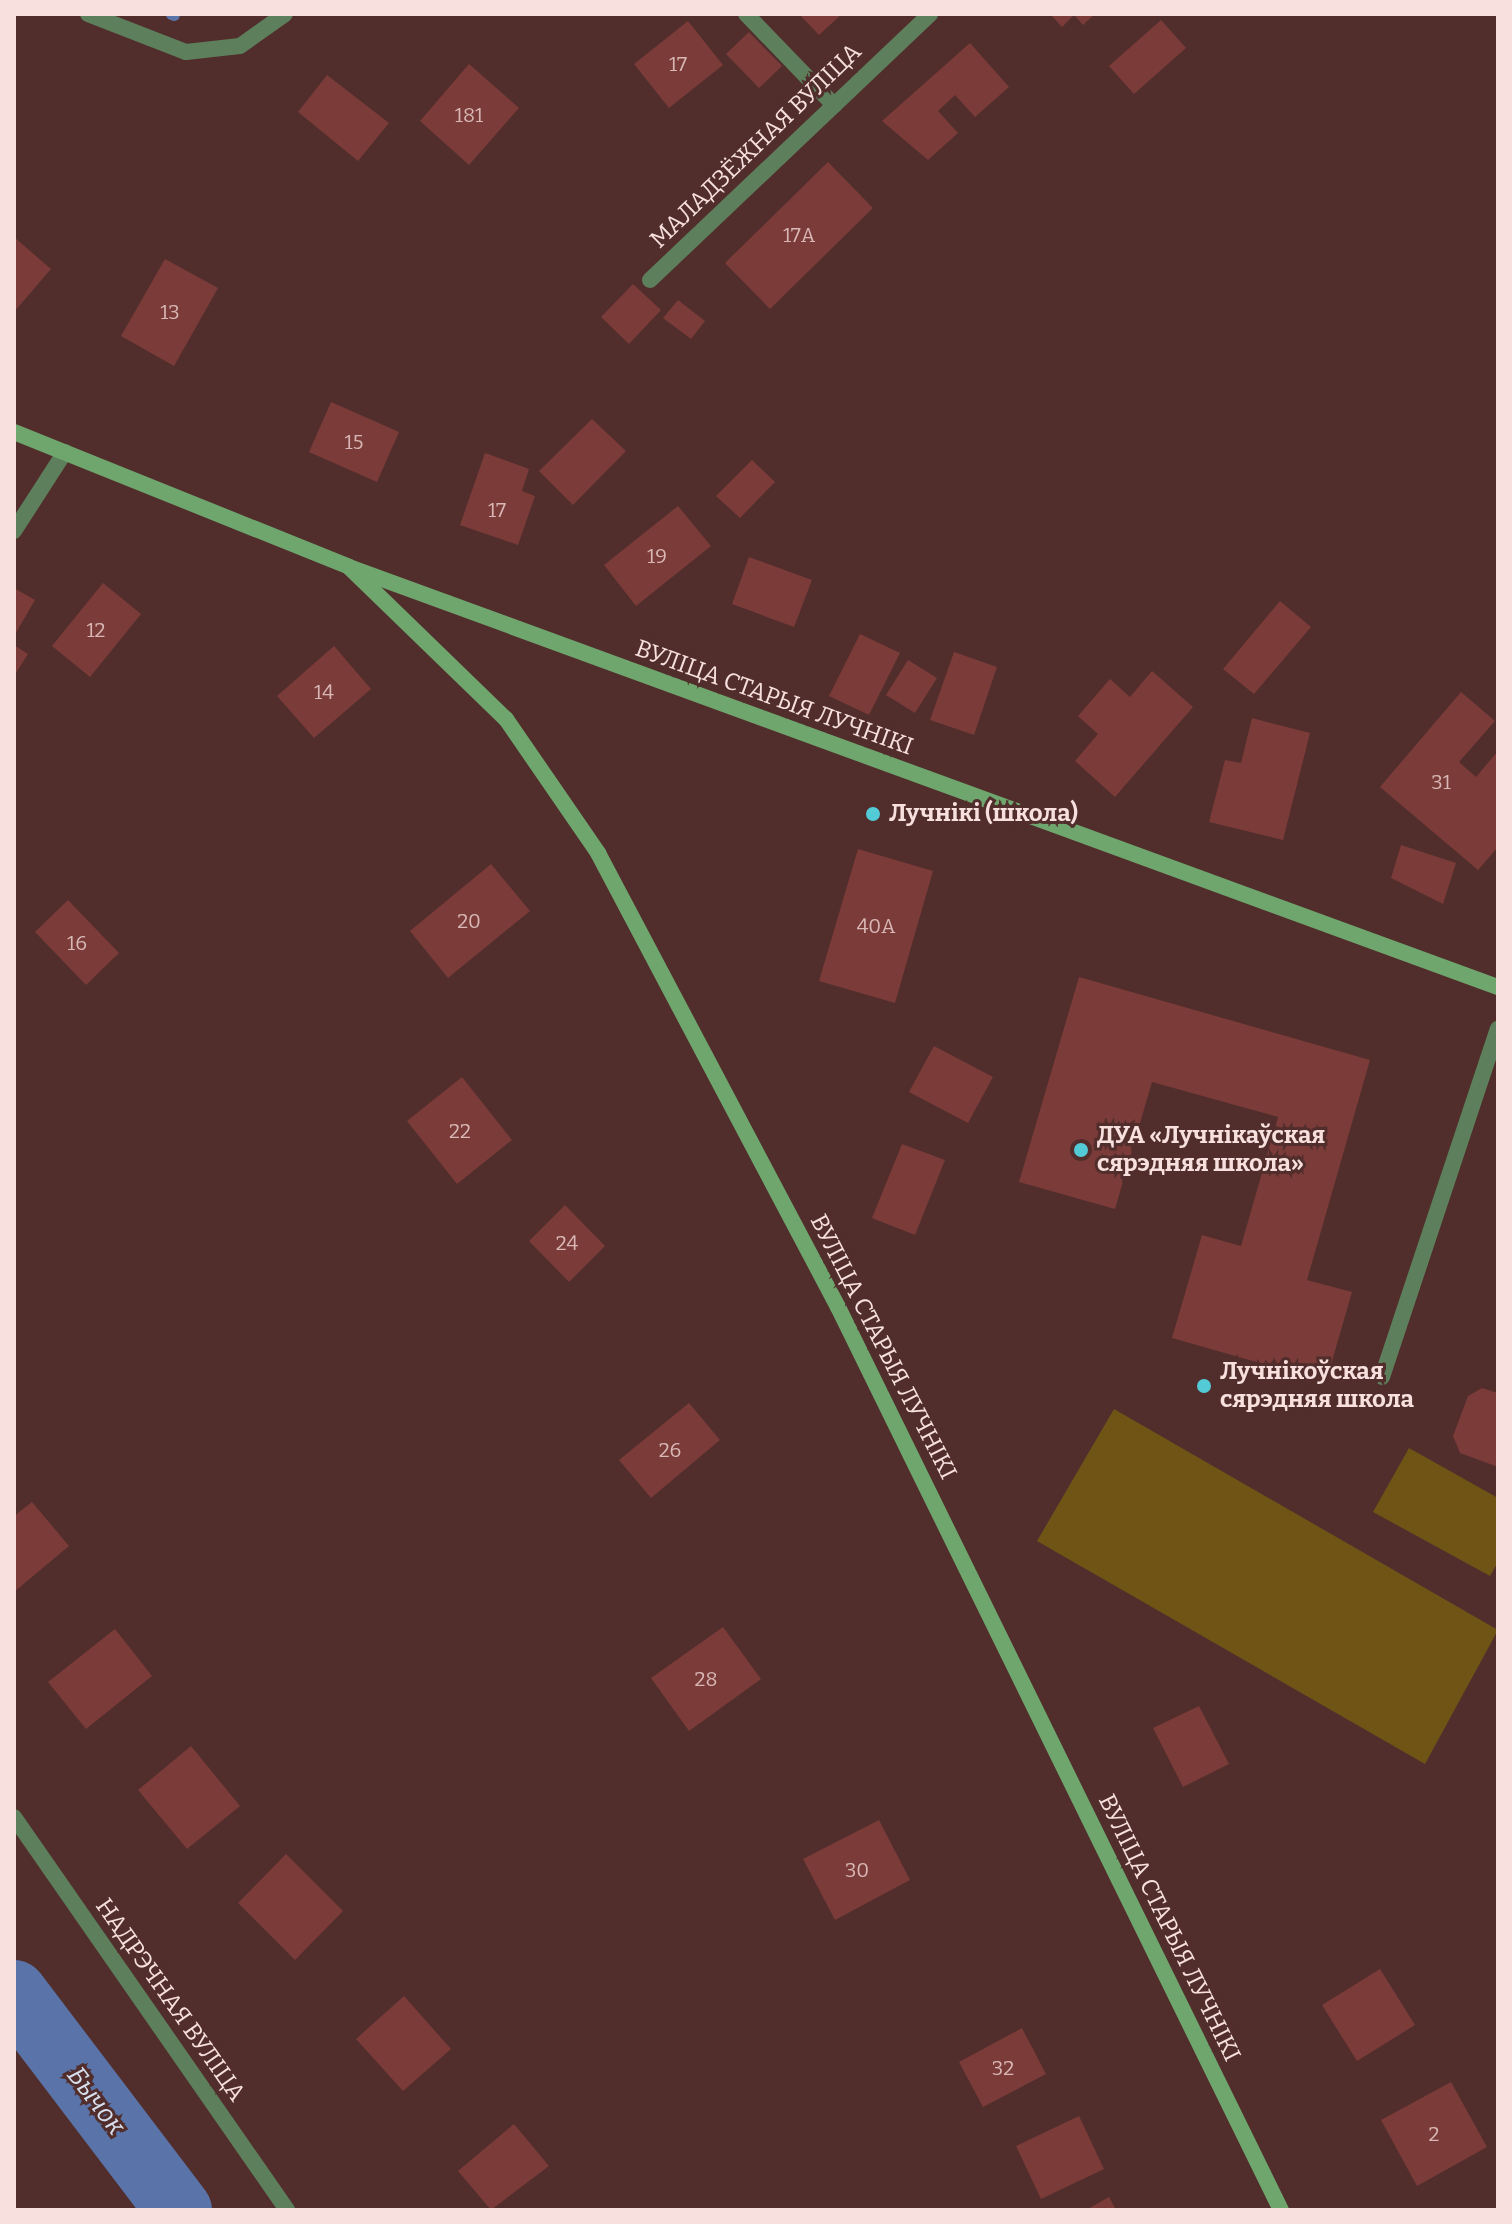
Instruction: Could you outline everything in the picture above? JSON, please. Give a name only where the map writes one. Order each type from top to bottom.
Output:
[{"type":"main road","name":"ВУЛІЦА СТАРЫЯ ЛУЧНІКІ","points":[[14,432],[349,567],[1498,987]]},
{"type":"main road","name":"ВУЛІЦА СТАРЫЯ ЛУЧНІКІ","points":[[349,567],[506,719],[598,853],[838,1307],[1281,2210]]},
{"type":"street","points":[[88,14],[186,52],[240,46],[285,14]]},
{"type":"street","points":[[746,14],[834,105]]},
{"type":"street","name":"МАЛАДЗЁЖНАЯ ВУЛІЦА","points":[[650,280],[930,14]]},
{"type":"street","points":[[14,531],[65,452]]},
{"type":"street","points":[[1382,1377],[1498,1029]]},
{"type":"street","name":"НАДРЭЧНАЯ ВУЛІЦА","points":[[14,1817],[287,2210]]},
{"type":"shaded area","points":[[1114,1409],[1498,1630],[1425,1764],[1037,1541]]},
{"type":"shaded area","points":[[1409,1448],[1498,1498],[1498,1562],[1490,1576],[1373,1512]]},
{"type":"building","points":[[799,14],[842,14],[819,35]]},
{"type":"building","points":[[1050,14],[1095,14],[1083,25],[1074,15],[1062,27]]},
{"type":"building","points":[[1161,20],[1186,48],[1134,94],[1109,66]]},
{"type":"building","points":[[688,21],[723,65],[669,108],[634,64]]},
{"type":"building","points":[[749,32],[782,66],[759,88],[726,54]]},
{"type":"building","points":[[970,43],[1009,87],[975,117],[955,95],[938,111],[958,133],[928,160],[882,121]]},
{"type":"building","points":[[469,64],[519,108],[469,165],[420,121]]},
{"type":"building","points":[[327,75],[389,123],[358,161],[298,112]]},
{"type":"building","points":[[828,162],[873,208],[770,309],[725,263]]},
{"type":"building","points":[[14,237],[51,269],[14,312]]},
{"type":"building","points":[[165,259],[218,288],[174,366],[121,336]]},
{"type":"building","points":[[633,284],[661,310],[629,344],[601,317]]},
{"type":"building","points":[[678,300],[705,321],[691,339],[663,318]]},
{"type":"building","points":[[331,402],[399,432],[377,482],[309,452]]},
{"type":"building","points":[[592,419],[626,451],[573,505],[539,471]]},
{"type":"building","points":[[485,453],[529,469],[522,491],[535,496],[518,545],[460,525]]},
{"type":"building","points":[[752,460],[775,482],[740,518],[716,496]]},
{"type":"building","points":[[678,506],[711,546],[636,606],[604,565]]},
{"type":"building","points":[[749,557],[812,580],[794,627],[732,604]]},
{"type":"building","points":[[103,583],[141,614],[90,677],[52,646]]},
{"type":"building","points":[[14,588],[35,600],[14,636]]},
{"type":"building","points":[[1280,601],[1311,627],[1254,694],[1223,669]]},
{"type":"building","points":[[860,634],[900,653],[869,715],[829,696]]},
{"type":"building","points":[[14,645],[28,654],[14,676]]},
{"type":"building","points":[[334,646],[371,689],[314,738],[277,696]]},
{"type":"building","points":[[954,652],[997,667],[974,735],[930,720]]},
{"type":"building","points":[[908,660],[937,678],[915,713],[886,695]]},
{"type":"building","points":[[1152,671],[1193,707],[1115,797],[1075,761],[1098,734],[1078,716],[1110,679],[1130,697]]},
{"type":"building","points":[[1461,692],[1495,721],[1459,762],[1476,777],[1498,751],[1498,847],[1478,870],[1380,787]]},
{"type":"building","points":[[1252,718],[1310,733],[1283,840],[1209,822],[1225,760],[1241,763]]},
{"type":"building","points":[[1401,845],[1456,863],[1443,904],[1391,878]]},
{"type":"building","points":[[858,849],[933,871],[895,1003],[819,981]]},
{"type":"building","points":[[491,864],[530,911],[448,978],[410,931]]},
{"type":"building","points":[[68,900],[119,953],[86,985],[35,932]]},
{"type":"building","name":"ДУА «Лучнікаўская сярэдняя школа»","points":[[1079,977],[1370,1060],[1307,1280],[1352,1292],[1326,1382],[1172,1338],[1202,1235],[1241,1246],[1278,1117],[1152,1082],[1115,1209],[1019,1182]]},
{"type":"building","points":[[934,1046],[993,1077],[968,1123],[909,1092]]},
{"type":"building","points":[[462,1077],[512,1140],[457,1184],[407,1121]]},
{"type":"building","points":[[902,1144],[945,1160],[915,1235],[872,1218]]},
{"type":"building","points":[[565,1205],[605,1246],[569,1282],[529,1241]]},
{"type":"building","points":[[1482,1388],[1498,1393],[1498,1467],[1460,1453],[1453,1436],[1468,1396]]},
{"type":"building","points":[[689,1403],[720,1440],[651,1498],[619,1460]]},
{"type":"building","points":[[32,1502],[69,1546],[14,1592],[14,1516]]},
{"type":"building","points":[[723,1627],[761,1679],[689,1731],[651,1678]]},
{"type":"building","points":[[115,1629],[152,1676],[86,1729],[48,1682]]},
{"type":"building","points":[[1199,1706],[1229,1764],[1183,1787],[1153,1728]]},
{"type":"building","points":[[191,1746],[240,1806],[187,1849],[138,1790]]},
{"type":"building","points":[[879,1820],[910,1880],[835,1920],[803,1859]]},
{"type":"building","points":[[286,1854],[343,1911],[295,1960],[238,1903]]},
{"type":"building","points":[[1380,1969],[1415,2025],[1357,2061],[1322,2005]]},
{"type":"building","points":[[404,1996],[451,2049],[403,2091],[356,2039]]},
{"type":"building","points":[[1022,2028],[1046,2074],[983,2107],[959,2062]]},
{"type":"building","points":[[1451,2082],[1487,2147],[1417,2186],[1381,2120]]},
{"type":"building","points":[[1079,2116],[1104,2169],[1041,2199],[1016,2146]]},
{"type":"building","points":[[514,2124],[549,2166],[491,2210],[458,2171]]},
{"type":"building","points":[[1109,2197],[1116,2210],[1086,2210]]},
{"type":"waterway","name":"Бычок","points":[[14,1993],[179,2210]]},
{"type":"place","name":"Лучнікі (школа)","points":[[873,814]]},
{"type":"place","name":"ДУА «Лучнікаўская сярэдняя школа»","points":[[1081,1150]]},
{"type":"place","name":"Лучнікоўская сярэдняя школа","points":[[1204,1386]]}]
